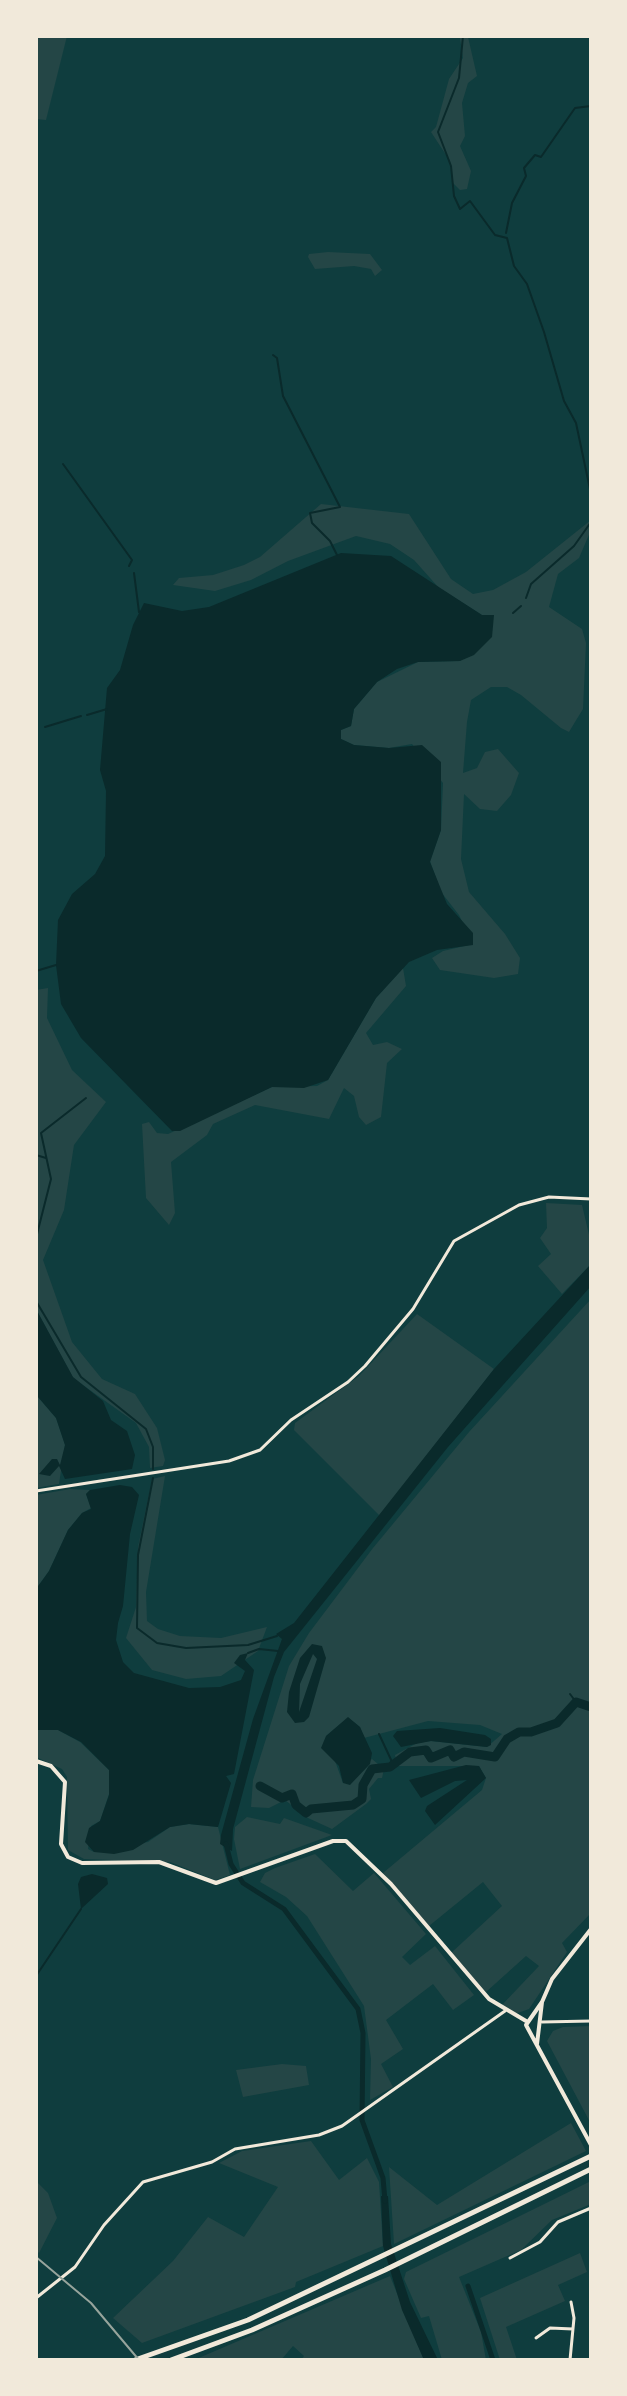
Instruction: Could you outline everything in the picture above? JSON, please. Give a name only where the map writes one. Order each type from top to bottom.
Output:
[{"type":"highway","points":[[135,2360],[248,2320],[589,2157]]},
{"type":"highway","points":[[171,2360],[252,2330],[385,2270],[591,2169]]},
{"type":"main road","points":[[36,1761],[54,1769],[65,1782],[61,1840],[71,1860],[110,1865],[159,1862],[207,1882],[231,1880],[333,1841],[346,1841],[391,1884],[480,1989],[505,2011],[540,2020]]},
{"type":"main road","points":[[537,2046],[542,2002],[552,1979],[591,1929]]},
{"type":"main road","points":[[527,2019],[542,2002]]},
{"type":"main road","points":[[527,2019],[537,2046],[591,2145]]},
{"type":"main road","points":[[529,2030],[538,2030]]},
{"type":"street","points":[[36,1491],[229,1461],[260,1450],[291,1420],[348,1382],[365,1366],[413,1309],[454,1241],[519,1205],[549,1197],[591,1199]]},
{"type":"street","points":[[36,2298],[67,2273],[143,2182],[212,2162],[235,2149],[306,2138],[342,2126],[505,2011]]},
{"type":"street","points":[[540,2020],[591,2021]]},
{"type":"street","points":[[510,2258],[517,2258],[540,2242],[558,2222],[591,2208]]},
{"type":"street","points":[[570,2360],[573,2329],[571,2302]]},
{"type":"street","points":[[536,2338],[550,2328],[573,2329]]},
{"type":"shaded area","points":[[36,36],[67,36],[46,120],[36,119]]},
{"type":"shaded area","points":[[468,37],[477,76],[468,83],[462,103],[465,136],[460,146],[471,171],[467,189],[460,190],[452,182],[450,161],[431,132],[436,127],[449,79],[463,58],[460,38]]},
{"type":"shaded area","points":[[309,254],[370,254],[382,270],[375,276],[371,269],[354,266],[315,269]]},
{"type":"shaded area","points":[[321,504],[409,514],[451,579],[473,594],[493,590],[526,572],[591,520],[591,530],[579,558],[558,574],[549,607],[582,629],[586,643],[583,709],[569,732],[507,687],[491,687],[471,700],[467,722],[463,773],[477,768],[485,752],[498,749],[519,773],[511,795],[497,811],[480,809],[464,794],[461,859],[469,892],[505,934],[520,958],[518,974],[494,978],[440,970],[432,958],[443,951],[473,944],[459,915],[441,892],[430,861],[441,830],[443,783],[412,744],[389,748],[354,745],[341,739],[341,730],[351,726],[354,709],[377,682],[418,662],[460,661],[482,615],[439,588],[414,560],[390,544],[356,536],[288,561],[251,580],[215,591],[173,585],[179,578],[213,575],[260,557]]},
{"type":"shaded area","points":[[341,553],[391,556],[482,615],[494,615],[492,637],[474,655],[460,661],[418,662],[397,669],[377,682],[354,709],[351,726],[341,730],[341,739],[354,745],[389,748],[422,745],[441,762],[441,830],[430,862],[447,904],[473,933],[473,945],[437,950],[409,962],[376,998],[328,1080],[304,1088],[272,1087],[180,1131],[172,1131],[81,1038],[61,1004],[56,965],[58,920],[72,894],[95,874],[105,856],[106,791],[100,770],[107,688],[120,670],[133,625],[144,603],[182,611],[209,607]]},
{"type":"shaded area","points":[[403,968],[406,986],[366,1033],[373,1045],[387,1042],[402,1049],[387,1063],[381,1117],[366,1125],[359,1117],[354,1096],[344,1088],[329,1119],[255,1105],[213,1124],[207,1135],[171,1162],[175,1213],[169,1225],[146,1198],[142,1124],[149,1122],[157,1133],[168,1134],[272,1087],[317,1086],[328,1080],[376,998]]},
{"type":"shaded area","points":[[48,988],[47,1018],[72,1070],[106,1102],[74,1145],[64,1210],[43,1260],[72,1342],[102,1379],[135,1394],[157,1428],[165,1460],[163,1466],[150,1468],[149,1447],[136,1423],[73,1378],[36,1309],[36,990]]},
{"type":"shaded area","points":[[546,1203],[582,1205],[591,1243],[591,1264],[562,1294],[538,1266],[551,1254],[540,1238],[547,1228]]},
{"type":"shaded area","points":[[591,1264],[591,1286],[448,1447],[284,1652],[274,1677],[233,1829],[232,1851],[220,1844],[253,1719],[282,1639],[276,1634],[294,1623],[494,1369]]},
{"type":"shaded area","points":[[591,1299],[591,1913],[562,1943],[567,1952],[529,2009],[515,2014],[501,2006],[539,1966],[526,1956],[486,1992],[451,1953],[502,1906],[483,1882],[429,1926],[383,1873],[482,1790],[486,1778],[479,1766],[398,1766],[395,1755],[417,1743],[431,1741],[487,1747],[502,1734],[480,1725],[428,1721],[364,1738],[360,1727],[348,1718],[326,1736],[343,1783],[372,1759],[384,1769],[382,1778],[378,1778],[369,1789],[371,1799],[332,1829],[308,1818],[285,1800],[269,1808],[251,1807],[253,1780],[289,1666],[309,1633],[373,1548],[469,1432]]},
{"type":"shaded area","points":[[36,1309],[73,1377],[103,1401],[111,1420],[127,1431],[135,1455],[132,1469],[65,1479],[59,1466],[50,1476],[39,1474],[52,1459],[57,1459],[60,1465],[65,1445],[56,1418],[38,1397]]},
{"type":"shaded area","points":[[417,1314],[494,1369],[380,1516],[294,1430],[295,1423],[359,1376]]},
{"type":"shaded area","points":[[36,1387],[38,1397],[56,1418],[65,1445],[59,1484],[36,1488]]},
{"type":"shaded area","points":[[165,1476],[146,1592],[147,1621],[158,1629],[180,1636],[221,1638],[267,1627],[258,1651],[221,1676],[186,1679],[152,1670],[126,1638],[136,1607],[138,1547],[152,1479]]},
{"type":"shaded area","points":[[120,1485],[132,1487],[139,1495],[130,1534],[123,1606],[116,1640],[123,1662],[134,1673],[189,1688],[220,1687],[241,1680],[245,1671],[234,1663],[240,1655],[248,1653],[245,1660],[254,1670],[234,1774],[226,1776],[231,1783],[218,1827],[189,1824],[170,1827],[133,1850],[114,1854],[94,1852],[85,1842],[89,1828],[100,1821],[109,1795],[109,1770],[81,1742],[58,1730],[36,1730],[36,1589],[49,1571],[68,1530],[82,1513],[91,1509],[86,1494],[90,1490]]},
{"type":"shaded area","points":[[70,1489],[90,1490],[86,1494],[91,1508],[82,1513],[68,1530],[49,1571],[36,1589],[36,1495]]},
{"type":"shaded area","points":[[312,1644],[322,1646],[326,1658],[309,1717],[304,1722],[295,1723],[287,1712],[289,1692],[300,1658]],"holes":[[[313,1654],[317,1659],[299,1712],[300,1684]]]},
{"type":"shaded area","points":[[348,1717],[360,1727],[372,1753],[370,1764],[350,1785],[343,1783],[339,1766],[321,1748],[326,1736]]},
{"type":"shaded area","points":[[440,1728],[485,1735],[491,1739],[491,1745],[431,1741],[401,1747],[393,1736],[397,1731]]},
{"type":"shaded area","points":[[36,1730],[58,1730],[80,1742],[109,1770],[109,1794],[100,1821],[91,1826],[88,1849],[94,1852],[148,1842],[170,1827],[189,1824],[218,1827],[230,1875],[215,1880],[170,1862],[84,1859],[68,1850],[67,1777],[62,1769],[36,1757]]},
{"type":"shaded area","points":[[466,1765],[479,1766],[486,1778],[435,1825],[425,1811],[427,1806],[467,1780],[455,1781],[421,1798],[409,1780]]},
{"type":"shaded area","points":[[247,1817],[280,1824],[284,1818],[332,1835],[240,1869],[234,1839],[235,1827]]},
{"type":"shaded area","points":[[315,1854],[353,1891],[374,1873],[426,1934],[402,1957],[410,1965],[435,1946],[474,1995],[453,2010],[433,1984],[386,2020],[403,2049],[381,2064],[393,2087],[370,2100],[371,2059],[364,2006],[307,1916],[286,1897],[260,1882],[265,1873]]},
{"type":"shaded area","points":[[92,1874],[107,1878],[108,1884],[81,1909],[78,1884],[81,1877]]},
{"type":"shaded area","points":[[591,2026],[591,2124],[547,2041],[553,2031],[563,2027]]},
{"type":"shaded area","points":[[282,2064],[306,2066],[309,2085],[243,2097],[236,2070]]},
{"type":"shaded area","points":[[571,2123],[586,2151],[394,2244],[389,2167],[437,2205]]},
{"type":"shaded area","points":[[311,2141],[339,2180],[367,2158],[379,2182],[383,2246],[296,2282],[295,2287],[142,2343],[113,2318],[173,2261],[208,2217],[244,2237],[278,2187],[219,2163],[242,2151]]},
{"type":"shaded area","points":[[36,2181],[48,2193],[57,2218],[39,2253],[36,2250]]},
{"type":"shaded area","points":[[591,2181],[591,2204],[552,2220],[521,2250],[459,2277],[481,2332],[486,2360],[442,2360],[429,2316],[421,2318],[404,2279],[406,2272]]},
{"type":"shaded area","points":[[381,2196],[388,2196],[391,2244],[410,2302],[438,2360],[424,2360],[402,2310],[383,2246]]},
{"type":"shaded area","points":[[580,2253],[587,2272],[558,2285],[565,2301],[506,2327],[517,2360],[500,2360],[480,2298]]},
{"type":"shaded area","points":[[390,2276],[424,2360],[301,2360],[304,2356],[293,2346],[281,2360],[194,2360]]},
{"type":"waterway","points":[[463,36],[459,78],[438,132],[451,166],[454,196],[460,209],[470,201],[495,235],[507,238],[514,266],[527,284],[544,332],[564,401],[576,423],[591,494]]},
{"type":"waterway","points":[[506,233],[512,203],[526,176],[524,168],[535,155],[541,157],[575,108],[591,106]]},
{"type":"waterway","points":[[273,355],[277,358],[283,396],[340,507],[310,513],[312,523],[330,541],[337,555]]},
{"type":"waterway","points":[[63,464],[132,560],[129,566]]},
{"type":"waterway","points":[[526,598],[531,584],[574,546],[591,522]]},
{"type":"waterway","points":[[134,573],[139,612]]},
{"type":"waterway","points":[[513,613],[521,606]]},
{"type":"waterway","points":[[87,715],[107,709]]},
{"type":"waterway","points":[[45,727],[81,716]]},
{"type":"waterway","points":[[36,971],[56,965]]},
{"type":"waterway","points":[[36,1238],[51,1179],[41,1133],[86,1098]]},
{"type":"waterway","points":[[36,1155],[46,1158]]},
{"type":"waterway","points":[[36,1301],[81,1377],[146,1429],[153,1447],[153,1469]]},
{"type":"waterway","points":[[153,1478],[138,1555],[137,1628],[157,1643],[186,1648],[248,1645],[277,1636]]},
{"type":"waterway","points":[[248,1653],[259,1649],[278,1651]]},
{"type":"waterway","points":[[570,1694],[576,1702]]},
{"type":"waterway","points":[[260,1786],[282,1798],[292,1794],[296,1805],[306,1813],[311,1809],[353,1805],[362,1799],[363,1785],[372,1769],[390,1767],[410,1752],[426,1750],[431,1758],[450,1750],[454,1757],[464,1752],[495,1757],[507,1739],[519,1732],[531,1732],[557,1723],[576,1702],[591,1707]]},
{"type":"waterway","points":[[379,1734],[393,1764]]},
{"type":"waterway","points":[[226,1844],[231,1864],[243,1883],[284,1909],[358,2009],[363,2033],[362,2120],[383,2178],[385,2201]]},
{"type":"waterway","points":[[36,1976],[81,1909]]},
{"type":"waterway","points":[[468,2286],[493,2360]]},
{"type":"railway","points":[[36,2257],[91,2303],[139,2360]]}]
